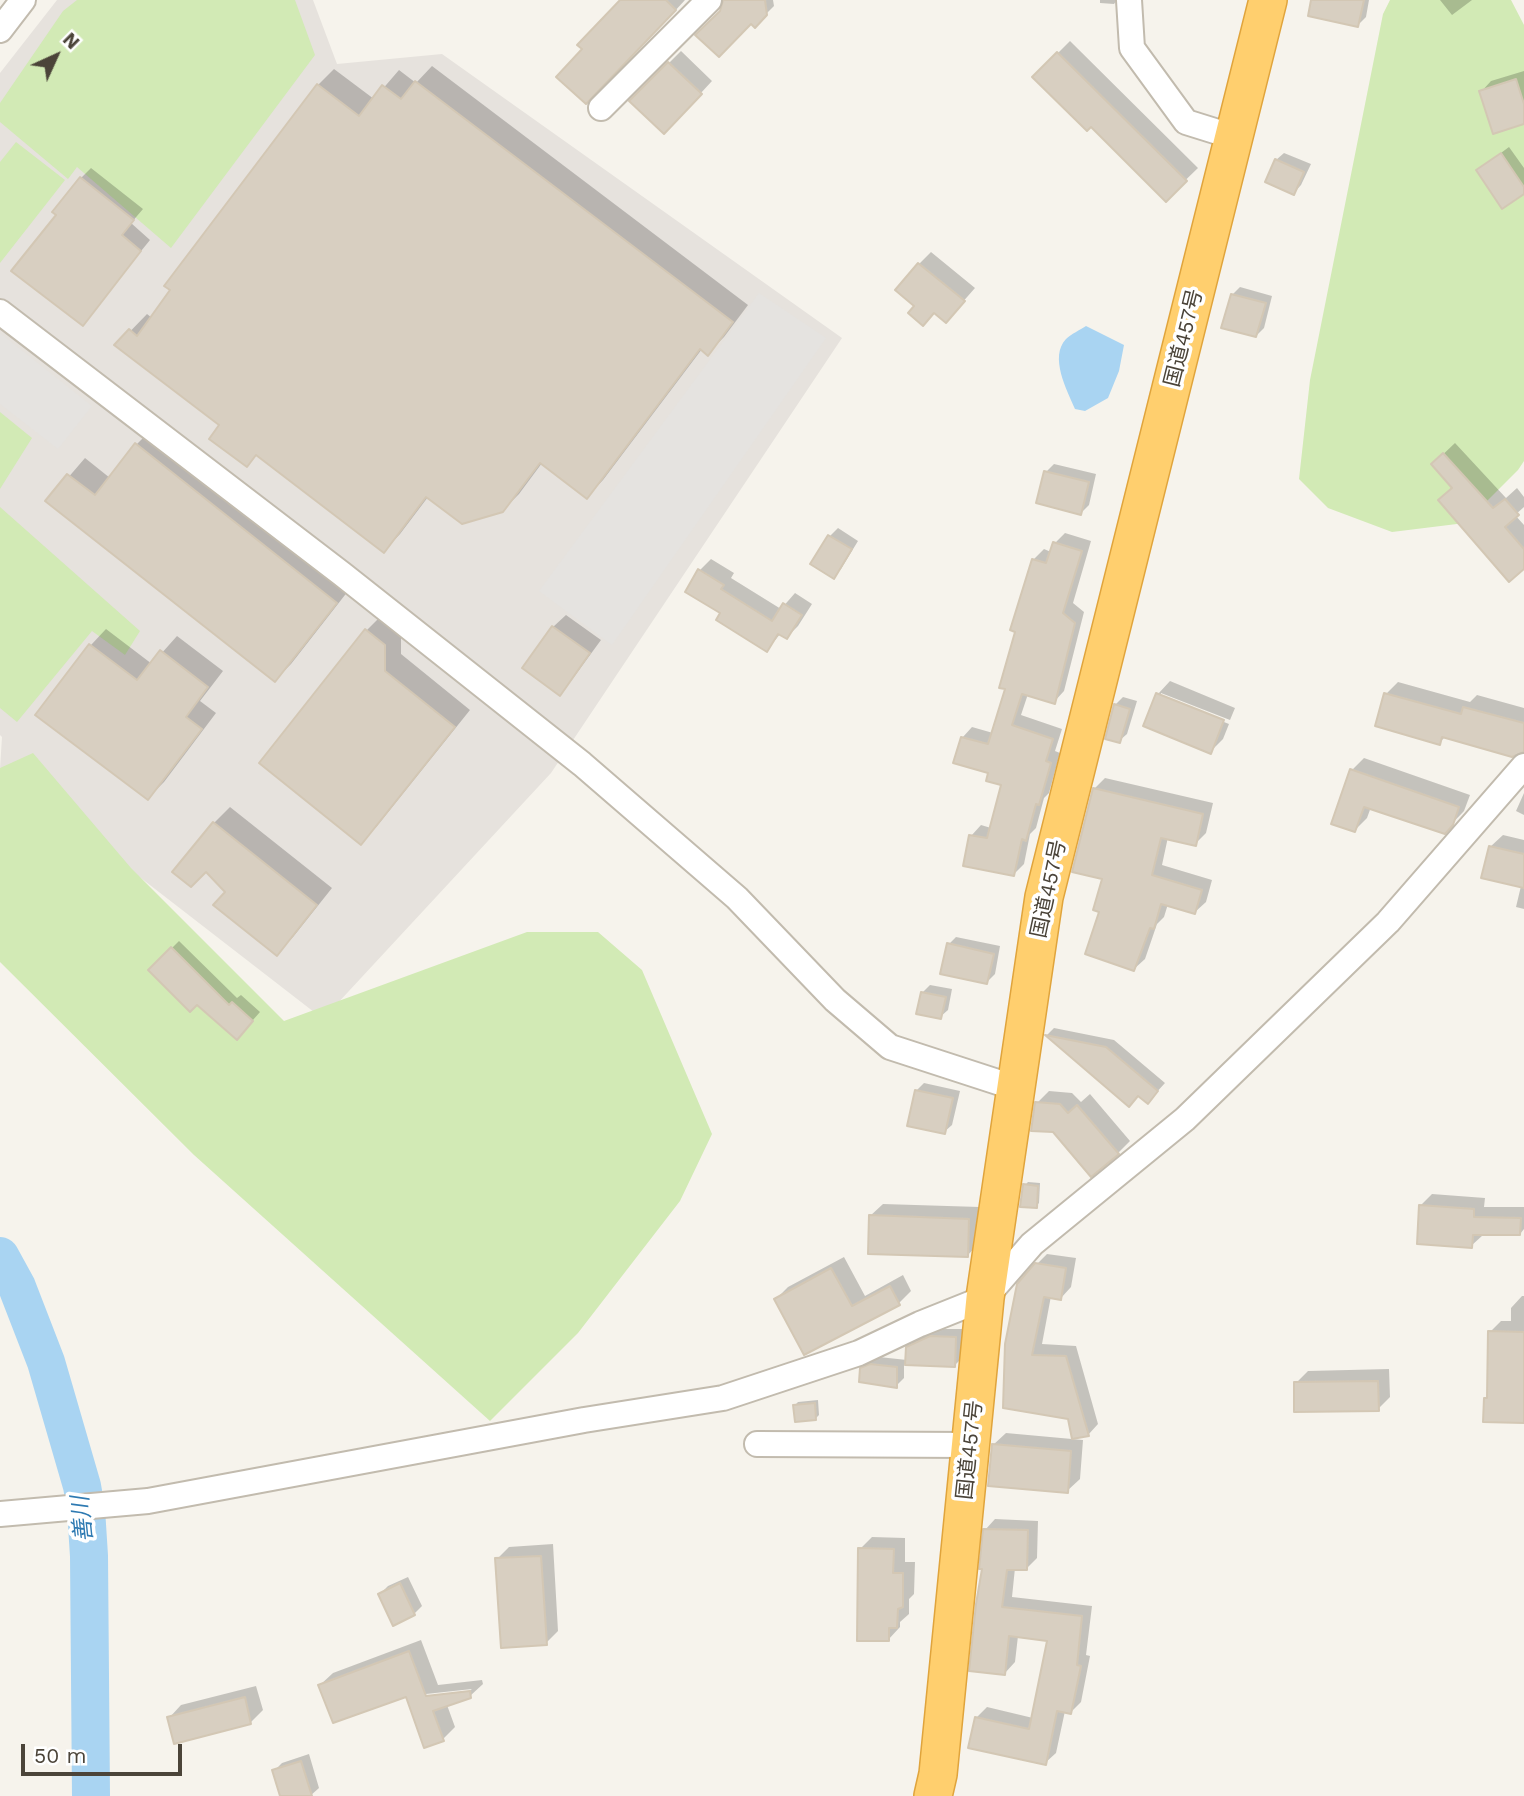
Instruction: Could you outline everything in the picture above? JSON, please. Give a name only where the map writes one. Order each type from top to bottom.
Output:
[{"type":"highway","name":"国道457号","points":[[933,1796],[938,1774],[985,1298],[1044,897],[1269,1]]},
{"type":"street","points":[[1,30],[23,0]]},
{"type":"street","points":[[601,108],[709,0]]},
{"type":"street","points":[[1129,0],[1132,48],[1186,122],[1234,137]]},
{"type":"street","points":[[0,312],[342,574],[582,764],[737,898],[835,1000],[890,1047],[1016,1088]]},
{"type":"street","points":[[0,1514],[148,1501],[584,1420],[723,1398],[859,1353],[985,1298],[1032,1244],[1185,1119],[1388,922],[1524,766]]},
{"type":"street","points":[[757,1444],[971,1446]]},
{"type":"shaded area","points":[[57,0],[313,0],[337,64],[442,54],[842,338],[551,773],[323,1019],[0,769],[0,73]]},
{"type":"shaded area","points":[[759,293],[826,338],[612,645],[539,591]]},
{"type":"shaded area","points":[[0,333],[92,406],[58,449],[0,404]]},
{"type":"green space","points":[[77,0],[295,0],[315,55],[171,248],[77,167],[68,179],[0,122],[0,103],[63,11]]},
{"type":"green space","points":[[1390,0],[1511,0],[1524,25],[1524,461],[1465,523],[1392,532],[1328,508],[1299,479],[1310,380],[1383,14]]},
{"type":"green space","points":[[16,142],[65,180],[0,263],[0,162]]},
{"type":"green space","points":[[0,412],[32,438],[0,489]]},
{"type":"green space","points":[[0,507],[140,631],[125,655],[92,631],[17,722],[0,708]]},
{"type":"green space","points":[[33,753],[131,868],[284,1021],[527,932],[598,932],[642,970],[712,1134],[680,1201],[578,1333],[490,1421],[194,1155],[0,962],[0,768]]},
{"type":"water","points":[[1086,326],[1124,345],[1119,371],[1108,398],[1085,411],[1075,409],[1061,374],[1059,355],[1066,339]]},
{"type":"building","points":[[620,0],[666,0],[676,10],[586,104],[556,77],[582,49],[577,45]]},
{"type":"building","points":[[723,0],[765,0],[767,15],[755,28],[751,24],[719,57],[695,35],[720,11]]},
{"type":"building","points":[[1311,0],[1364,0],[1358,27],[1308,16]]},
{"type":"building","points":[[1057,52],[1187,181],[1166,202],[1091,127],[1087,131],[1032,77]]},
{"type":"building","points":[[668,62],[702,94],[664,134],[629,101]]},
{"type":"building","points":[[1516,79],[1524,104],[1524,124],[1493,134],[1479,91]]},
{"type":"building","points":[[415,81],[733,322],[708,356],[700,349],[587,499],[540,463],[503,512],[462,524],[426,497],[384,553],[256,455],[247,467],[209,439],[219,425],[114,345],[129,329],[137,336],[170,290],[164,286],[317,84],[359,116],[382,85],[401,99]]},
{"type":"building","points":[[1501,153],[1524,187],[1524,194],[1502,209],[1476,170]]},
{"type":"building","points":[[1275,159],[1304,172],[1294,195],[1265,182]]},
{"type":"building","points":[[80,177],[134,220],[122,235],[141,251],[83,326],[11,271],[56,215],[52,212]]},
{"type":"building","points":[[918,263],[965,301],[946,323],[934,313],[923,326],[908,313],[914,306],[895,290]]},
{"type":"building","points":[[1231,294],[1266,303],[1256,337],[1221,328]]},
{"type":"building","points":[[135,443],[337,603],[275,682],[45,501],[67,474],[95,495]]},
{"type":"building","points":[[1443,453],[1493,508],[1505,499],[1519,515],[1505,527],[1524,549],[1524,569],[1509,582],[1438,500],[1452,488],[1431,464]]},
{"type":"building","points":[[1044,471],[1089,482],[1081,515],[1036,503]]},
{"type":"building","points":[[828,535],[852,549],[834,579],[810,564]]},
{"type":"building","points":[[1053,542],[1082,551],[1063,613],[1075,623],[1055,704],[1022,694],[1012,725],[1053,739],[1046,761],[1051,763],[1026,841],[1022,839],[1014,876],[963,866],[969,835],[987,838],[1001,785],[986,781],[988,773],[953,763],[961,737],[988,744],[1005,689],[999,688],[1015,632],[1010,630],[1032,559],[1046,563]]},
{"type":"building","points":[[698,569],[724,585],[721,589],[772,621],[783,603],[802,615],[787,639],[778,634],[767,652],[716,620],[720,613],[685,592]]},
{"type":"building","points":[[552,626],[590,653],[560,696],[522,668]]},
{"type":"building","points":[[365,629],[385,645],[385,671],[455,727],[361,845],[259,763]]},
{"type":"building","points":[[89,644],[137,680],[160,650],[208,687],[186,717],[202,729],[148,800],[35,715]]},
{"type":"building","points":[[1156,693],[1224,720],[1211,754],[1143,726]]},
{"type":"building","points":[[1384,693],[1461,714],[1463,707],[1524,723],[1524,752],[1512,757],[1442,737],[1440,745],[1375,726]]},
{"type":"building","points":[[1114,704],[1130,709],[1120,743],[1105,739]]},
{"type":"building","points":[[1350,769],[1459,807],[1453,825],[1445,834],[1364,807],[1355,832],[1331,824]]},
{"type":"building","points":[[1093,788],[1203,814],[1196,846],[1161,838],[1152,875],[1202,890],[1195,914],[1161,904],[1154,929],[1150,928],[1134,971],[1085,954],[1099,912],[1093,910],[1102,879],[1072,872]]},
{"type":"building","points":[[213,822],[317,905],[277,956],[213,905],[225,892],[206,872],[191,887],[172,872]]},
{"type":"building","points":[[1489,846],[1524,854],[1524,888],[1481,878]]},
{"type":"building","points":[[947,943],[994,954],[987,984],[940,974]]},
{"type":"building","points":[[171,947],[229,1005],[232,1002],[253,1021],[237,1040],[197,1005],[190,1012],[148,970]]},
{"type":"building","points":[[921,992],[946,997],[941,1019],[916,1014]]},
{"type":"building","points":[[1045,1035],[1106,1047],[1158,1091],[1148,1104],[1138,1096],[1129,1107]]},
{"type":"building","points":[[915,1090],[953,1098],[945,1134],[907,1126]]},
{"type":"building","points":[[1035,1102],[1060,1104],[1068,1113],[1077,1105],[1119,1154],[1091,1177],[1053,1132],[1031,1131]]},
{"type":"building","points":[[1023,1184],[1038,1186],[1037,1208],[1020,1207]]},
{"type":"building","points":[[1419,1205],[1474,1209],[1474,1217],[1521,1218],[1520,1235],[1473,1235],[1472,1248],[1417,1244]]},
{"type":"building","points":[[869,1215],[969,1219],[968,1257],[868,1254]]},
{"type":"building","points":[[1035,1263],[1066,1268],[1061,1300],[1044,1297],[1032,1355],[1066,1356],[1089,1436],[1072,1439],[1068,1419],[1003,1408],[1005,1344],[1017,1284]]},
{"type":"building","points":[[831,1268],[852,1306],[890,1286],[900,1305],[804,1355],[774,1299]]},
{"type":"building","points":[[1488,1331],[1524,1332],[1524,1423],[1483,1422],[1484,1398],[1487,1398]]},
{"type":"building","points":[[930,1336],[956,1337],[955,1367],[905,1365],[906,1347]]},
{"type":"building","points":[[870,1364],[897,1367],[897,1388],[859,1382],[860,1368]]},
{"type":"building","points":[[1378,1381],[1379,1411],[1294,1412],[1294,1382]]},
{"type":"building","points":[[815,1403],[816,1420],[795,1422],[793,1405]]},
{"type":"building","points":[[992,1444],[1071,1451],[1068,1493],[988,1486]]},
{"type":"building","points":[[983,1529],[1028,1530],[1027,1570],[1007,1570],[1002,1607],[1082,1616],[1077,1665],[1081,1666],[1071,1714],[1057,1711],[1046,1765],[968,1748],[975,1717],[1029,1729],[1047,1641],[1009,1636],[1005,1675],[969,1671],[982,1569],[979,1569]]},
{"type":"building","points":[[858,1548],[894,1549],[893,1573],[903,1573],[903,1607],[898,1609],[897,1628],[889,1628],[889,1641],[857,1641]]},
{"type":"building","points":[[541,1556],[547,1645],[501,1648],[495,1558]]},
{"type":"building","points":[[400,1583],[415,1615],[393,1626],[378,1594]]},
{"type":"building","points":[[409,1651],[426,1696],[470,1691],[471,1698],[433,1711],[444,1741],[424,1748],[406,1697],[333,1723],[318,1685]]},
{"type":"building","points":[[245,1697],[251,1724],[174,1744],[167,1717]]},
{"type":"building","points":[[301,1761],[312,1796],[280,1796],[272,1770]]},
{"type":"waterway","name":"善川","points":[[0,1256],[17,1287],[46,1362],[82,1486],[86,1509],[89,1556],[91,1796]]}]
